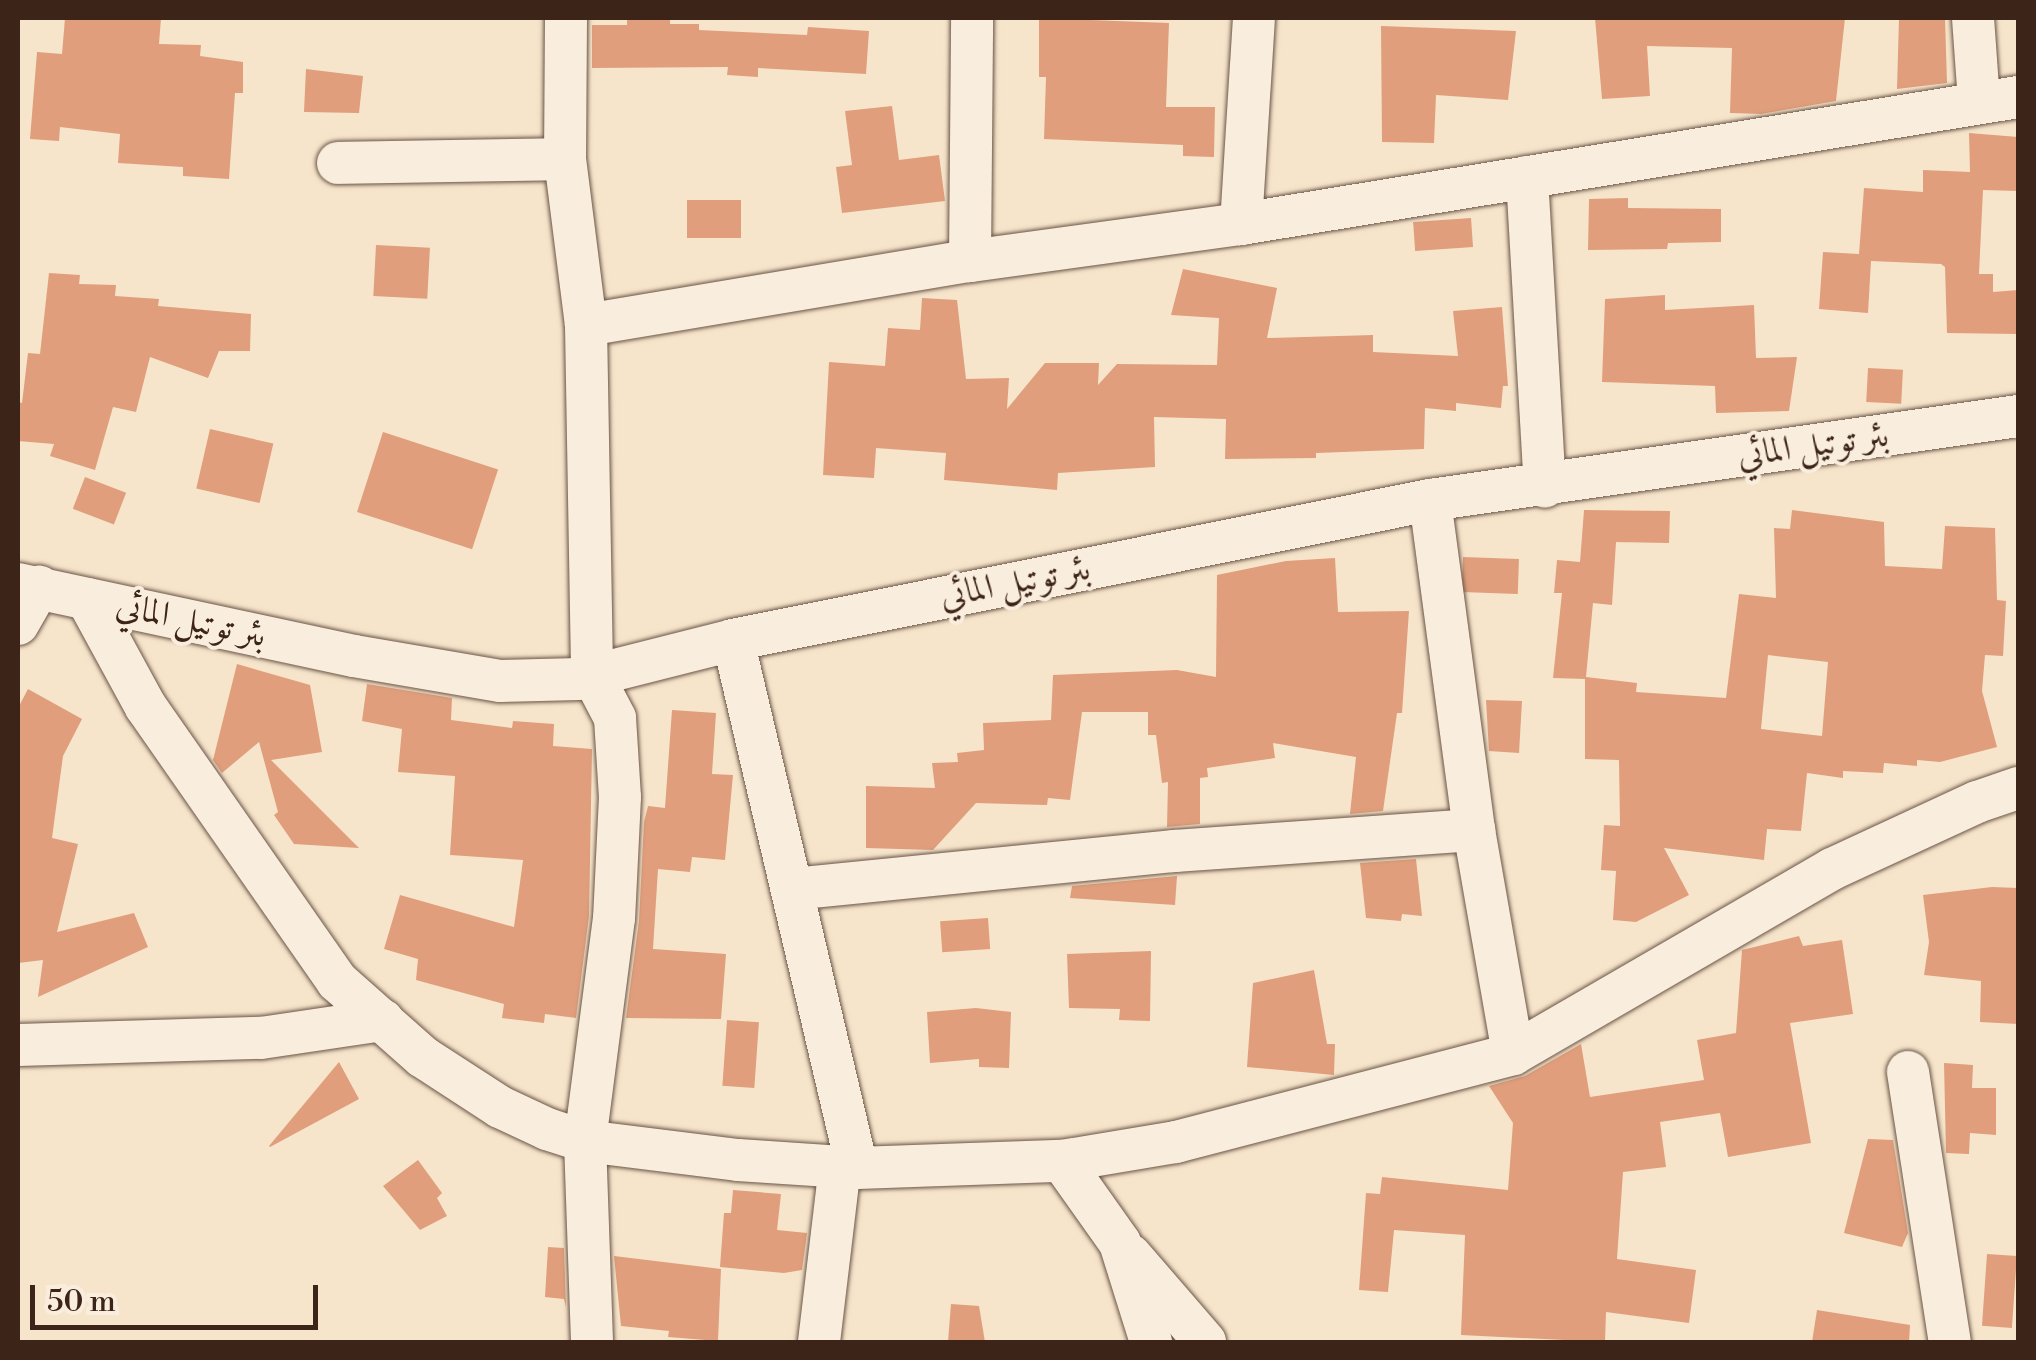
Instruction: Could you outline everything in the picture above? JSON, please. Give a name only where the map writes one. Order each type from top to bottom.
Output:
[{"type":"street","points":[[566,18],[566,160],[586,326],[592,674],[615,718],[620,797],[614,918],[585,1142],[592,1342]]},
{"type":"street","points":[[970,261],[972,18]]},
{"type":"street","points":[[1241,224],[1254,18]]},
{"type":"street","points":[[586,326],[970,261],[1241,224],[1999,99],[1973,18]]},
{"type":"street","points":[[338,164],[566,160]]},
{"type":"street","points":[[1527,177],[1545,486]]},
{"type":"street","name":"بئر توتيل المائي","points":[[28,586],[354,656],[500,681],[592,674],[733,640],[1430,500],[2018,416]]},
{"type":"street","points":[[1430,500],[1474,830],[1512,1054]]},
{"type":"street","points":[[18,624],[28,586]]},
{"type":"street","points":[[87,599],[146,707],[337,981],[423,1057],[500,1107],[585,1142],[738,1160],[849,1167],[1062,1161],[1176,1142],[1512,1054],[1832,869],[2018,788]]},
{"type":"street","points":[[733,640],[792,889],[849,1167],[819,1342]]},
{"type":"street","points":[[792,889],[1174,852],[1474,830]]},
{"type":"street","points":[[18,1046],[261,1038],[383,1020]]},
{"type":"street","points":[[1908,1072],[1950,1342]]},
{"type":"street","points":[[1062,1161],[1120,1243],[1206,1342]]},
{"type":"street","points":[[1120,1243],[1151,1342]]},
{"type":"building","points":[[65,18],[161,18],[159,44],[201,45],[200,56],[243,62],[243,93],[235,93],[229,179],[183,176],[183,167],[118,163],[120,134],[60,127],[59,141],[30,139],[37,52],[62,54]]},
{"type":"building","points":[[627,18],[670,18],[670,24],[699,24],[699,30],[807,35],[808,27],[869,31],[866,74],[758,68],[758,77],[727,75],[728,67],[592,68],[592,25],[627,25]]},
{"type":"building","points":[[1039,18],[1169,23],[1166,107],[1215,107],[1214,157],[1183,156],[1183,145],[1044,139],[1046,77],[1039,77]]},
{"type":"building","points":[[1595,18],[1845,18],[1836,101],[1761,114],[1730,113],[1732,48],[1647,46],[1650,96],[1602,99]]},
{"type":"building","points":[[1945,18],[1947,83],[1897,89],[1899,19]]},
{"type":"building","points":[[1381,26],[1516,31],[1508,100],[1436,95],[1434,143],[1382,142]]},
{"type":"building","points":[[306,69],[363,76],[359,113],[304,112]]},
{"type":"building","points":[[892,106],[899,160],[939,155],[945,201],[842,213],[836,167],[852,165],[845,111]]},
{"type":"building","points":[[1969,133],[2018,137],[2018,191],[1983,190],[1979,274],[1993,274],[1993,292],[2018,290],[2018,334],[1947,333],[1945,267],[1941,264],[1871,261],[1868,313],[1819,309],[1823,252],[1859,254],[1864,188],[1923,192],[1923,170],[1970,172]]},
{"type":"building","points":[[1628,198],[1628,208],[1721,209],[1721,242],[1668,243],[1667,249],[1588,250],[1589,199]]},
{"type":"building","points":[[687,200],[741,200],[741,238],[687,238]]},
{"type":"building","points":[[1471,218],[1473,247],[1415,251],[1413,222]]},
{"type":"building","points":[[376,245],[430,248],[427,299],[373,296]]},
{"type":"building","points":[[1183,269],[1277,288],[1267,338],[1373,335],[1373,352],[1458,356],[1453,311],[1502,307],[1508,386],[1503,386],[1501,408],[1456,403],[1456,411],[1425,408],[1424,449],[1316,453],[1316,458],[1225,459],[1226,419],[1154,417],[1155,467],[1058,473],[1057,490],[944,480],[946,453],[876,448],[874,478],[823,475],[829,362],[885,366],[888,328],[920,330],[922,298],[957,300],[966,379],[1009,378],[1007,409],[1045,363],[1099,363],[1098,385],[1117,364],[1217,365],[1219,318],[1171,315]]},
{"type":"building","points":[[49,273],[80,275],[79,284],[116,285],[115,296],[159,299],[158,306],[251,314],[250,351],[219,351],[208,378],[150,357],[136,412],[113,407],[95,470],[50,456],[54,444],[18,441],[18,402],[22,403],[28,353],[40,354]]},
{"type":"building","points":[[1665,295],[1665,310],[1754,305],[1756,358],[1797,357],[1789,411],[1716,413],[1715,386],[1602,382],[1605,299]]},
{"type":"building","points":[[1868,368],[1903,370],[1901,404],[1866,402]]},
{"type":"building","points":[[210,429],[273,444],[260,503],[196,488]]},
{"type":"building","points":[[383,432],[498,469],[472,549],[357,512]]},
{"type":"building","points":[[85,477],[126,493],[114,525],[73,509]]},
{"type":"building","points":[[1584,510],[1670,511],[1669,543],[1616,542],[1612,605],[1593,603],[1586,677],[1637,683],[1636,692],[1726,698],[1739,594],[1776,598],[1774,528],[1790,529],[1792,510],[1884,522],[1885,566],[1942,569],[1945,526],[1995,528],[1997,600],[2006,601],[2003,656],[1985,655],[1982,691],[1997,747],[1940,762],[1917,760],[1917,766],[1884,763],[1883,773],[1843,771],[1843,778],[1807,773],[1801,831],[1767,829],[1764,860],[1664,848],[1689,895],[1636,922],[1613,920],[1616,871],[1601,870],[1604,825],[1620,826],[1619,760],[1585,759],[1585,679],[1553,678],[1562,593],[1554,593],[1557,560],[1580,562]],"holes":[[[1768,655],[1828,662],[1822,736],[1761,729]]]},
{"type":"building","points":[[1463,557],[1519,559],[1518,594],[1462,592]]},
{"type":"building","points":[[1335,558],[1338,612],[1409,611],[1402,713],[1397,713],[1383,811],[1350,814],[1356,757],[1273,743],[1275,758],[1207,768],[1208,777],[1200,778],[1200,824],[1167,827],[1168,782],[1162,783],[1156,735],[1148,735],[1148,712],[1082,712],[1070,800],[1048,798],[1047,805],[976,803],[933,850],[866,848],[866,786],[935,788],[932,763],[958,762],[957,753],[984,750],[983,723],[1051,720],[1053,675],[1177,670],[1216,677],[1217,575],[1286,561]]},
{"type":"building","points":[[237,664],[310,685],[322,752],[271,760],[359,848],[294,844],[274,815],[278,812],[259,742],[222,773],[213,760]]},
{"type":"building","points":[[367,684],[452,698],[451,720],[512,728],[513,721],[554,724],[553,746],[592,749],[589,916],[576,1018],[545,1014],[544,1023],[502,1018],[504,1004],[416,980],[418,959],[384,949],[400,895],[514,927],[523,860],[450,855],[455,776],[398,772],[402,729],[362,721]]},
{"type":"building","points":[[28,689],[82,719],[63,756],[52,838],[78,844],[57,932],[134,913],[148,947],[38,997],[43,960],[18,963],[18,708]]},
{"type":"building","points":[[1486,700],[1522,701],[1519,753],[1489,751]]},
{"type":"building","points":[[672,710],[716,713],[712,774],[733,775],[725,860],[692,857],[690,872],[658,869],[653,949],[726,954],[721,1019],[626,1018],[639,921],[644,822],[648,806],[665,808]]},
{"type":"building","points":[[1416,859],[1422,916],[1402,914],[1401,921],[1366,918],[1360,863]]},
{"type":"building","points":[[1177,876],[1175,905],[1070,898],[1072,886]]},
{"type":"building","points":[[2018,888],[2018,1024],[1980,1022],[1981,981],[1924,975],[1929,942],[1923,895]]},
{"type":"building","points":[[988,918],[990,949],[942,952],[940,921]]},
{"type":"building","points":[[1799,936],[1803,946],[1842,940],[1853,1014],[1790,1023],[1811,1143],[1728,1157],[1720,1113],[1660,1122],[1666,1167],[1623,1172],[1617,1259],[1696,1270],[1689,1323],[1606,1312],[1605,1342],[1461,1335],[1465,1235],[1394,1230],[1388,1292],[1359,1290],[1366,1193],[1380,1194],[1382,1177],[1508,1190],[1513,1123],[1489,1086],[1525,1076],[1581,1044],[1590,1097],[1704,1080],[1697,1040],[1736,1033],[1742,950]]},
{"type":"building","points":[[1151,951],[1150,1021],[1119,1020],[1120,1009],[1069,1008],[1067,954]]},
{"type":"building","points":[[1314,970],[1327,1044],[1335,1044],[1334,1075],[1247,1067],[1253,983]]},
{"type":"building","points":[[976,1008],[1011,1012],[1009,1068],[979,1067],[979,1059],[930,1063],[927,1012]]},
{"type":"building","points":[[727,1020],[759,1022],[754,1088],[722,1086]]},
{"type":"building","points":[[339,1062],[359,1099],[270,1147],[269,1146]]},
{"type":"building","points":[[1944,1063],[1973,1065],[1972,1088],[1996,1088],[1996,1135],[1970,1133],[1969,1154],[1946,1153]]},
{"type":"building","points":[[1868,1139],[1893,1140],[1908,1233],[1902,1247],[1844,1233]]},
{"type":"building","points":[[418,1160],[442,1193],[437,1198],[447,1216],[420,1230],[383,1186]]},
{"type":"building","points":[[733,1190],[781,1194],[777,1230],[807,1233],[802,1270],[784,1273],[720,1267],[724,1213],[731,1213]]},
{"type":"building","points":[[548,1247],[564,1248],[566,1307],[564,1299],[545,1297]]},
{"type":"building","points":[[1987,1254],[2017,1256],[2012,1328],[1982,1326]]},
{"type":"building","points":[[614,1256],[721,1269],[718,1341],[668,1337],[669,1331],[621,1326]]},
{"type":"building","points":[[951,1304],[979,1306],[985,1342],[948,1342]]},
{"type":"building","points":[[1817,1310],[1910,1325],[1909,1342],[1812,1342]]}]
